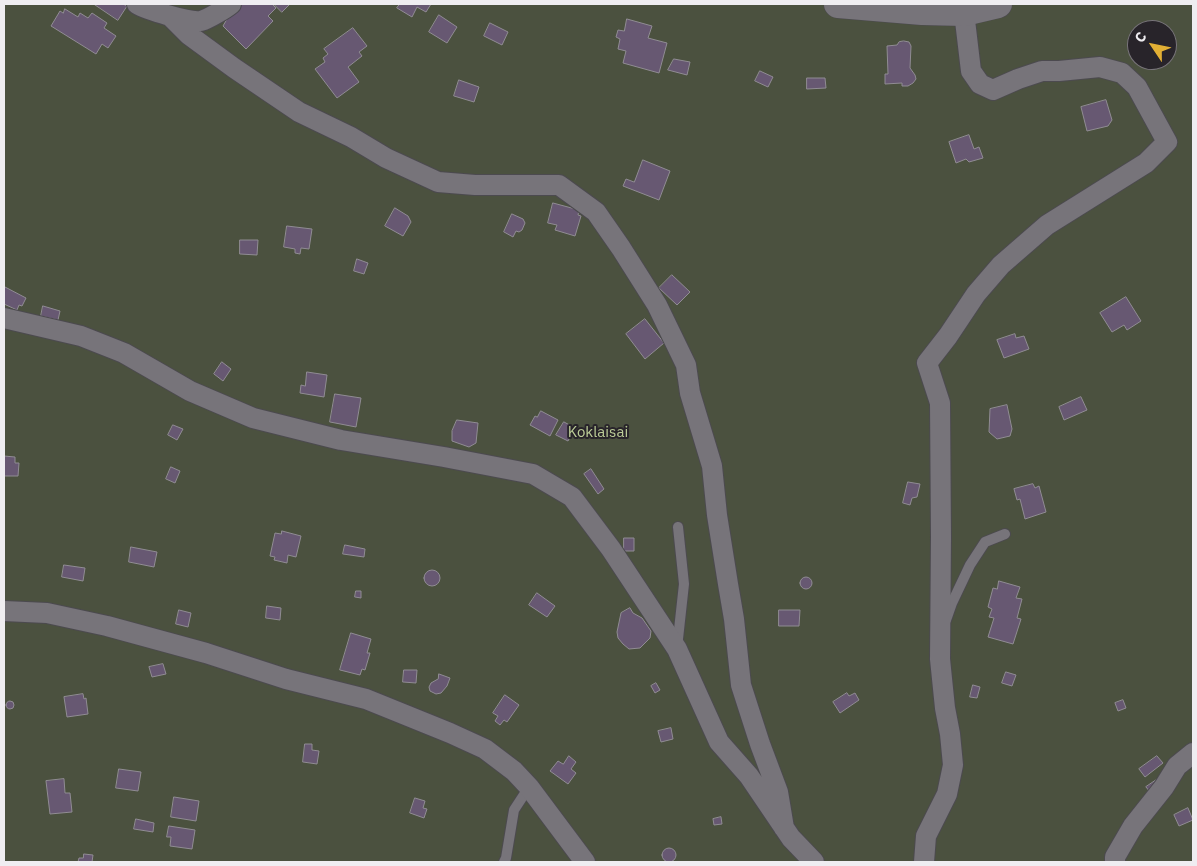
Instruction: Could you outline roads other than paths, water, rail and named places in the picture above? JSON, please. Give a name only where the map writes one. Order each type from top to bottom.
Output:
[{"type":"street","points":[[137,4],[171,17],[200,21],[226,9],[231,4]]},
{"type":"street","points":[[838,4],[922,11],[964,12],[998,4]]},
{"type":"street","points":[[924,862],[926,836],[947,794],[953,765],[940,659],[940,403],[927,363],[976,294],[1001,265],[1047,225],[1146,163],[1167,142],[1137,87],[1122,73],[1100,67],[1042,71],[993,90],[980,84],[971,71],[964,12]]},
{"type":"street","points":[[171,17],[189,35],[299,112],[351,137],[386,158],[438,182],[475,185],[559,185],[596,212],[657,305],[686,364],[690,393],[712,466],[734,619],[741,685],[778,792],[784,828]]},
{"type":"street","points":[[4,318],[81,336],[124,352],[190,391],[253,418],[341,440],[534,474],[572,497],[611,549],[677,649],[719,742],[749,776],[791,838],[814,862]]},
{"type":"street","points":[[4,611],[47,613],[107,626],[206,653],[286,678],[366,699],[485,749],[514,771],[585,862]]},
{"type":"street","points":[[1115,862],[1115,857],[1133,826],[1164,787],[1177,766],[1193,753]]},
{"type":"lane","points":[[677,649],[684,584],[678,527]]},
{"type":"lane","points":[[940,632],[970,565],[985,542],[1005,534]]},
{"type":"lane","points":[[504,862],[514,810],[528,788]]},
{"type":"park label","name":"Koklaisai","points":[[598,433]]}]
